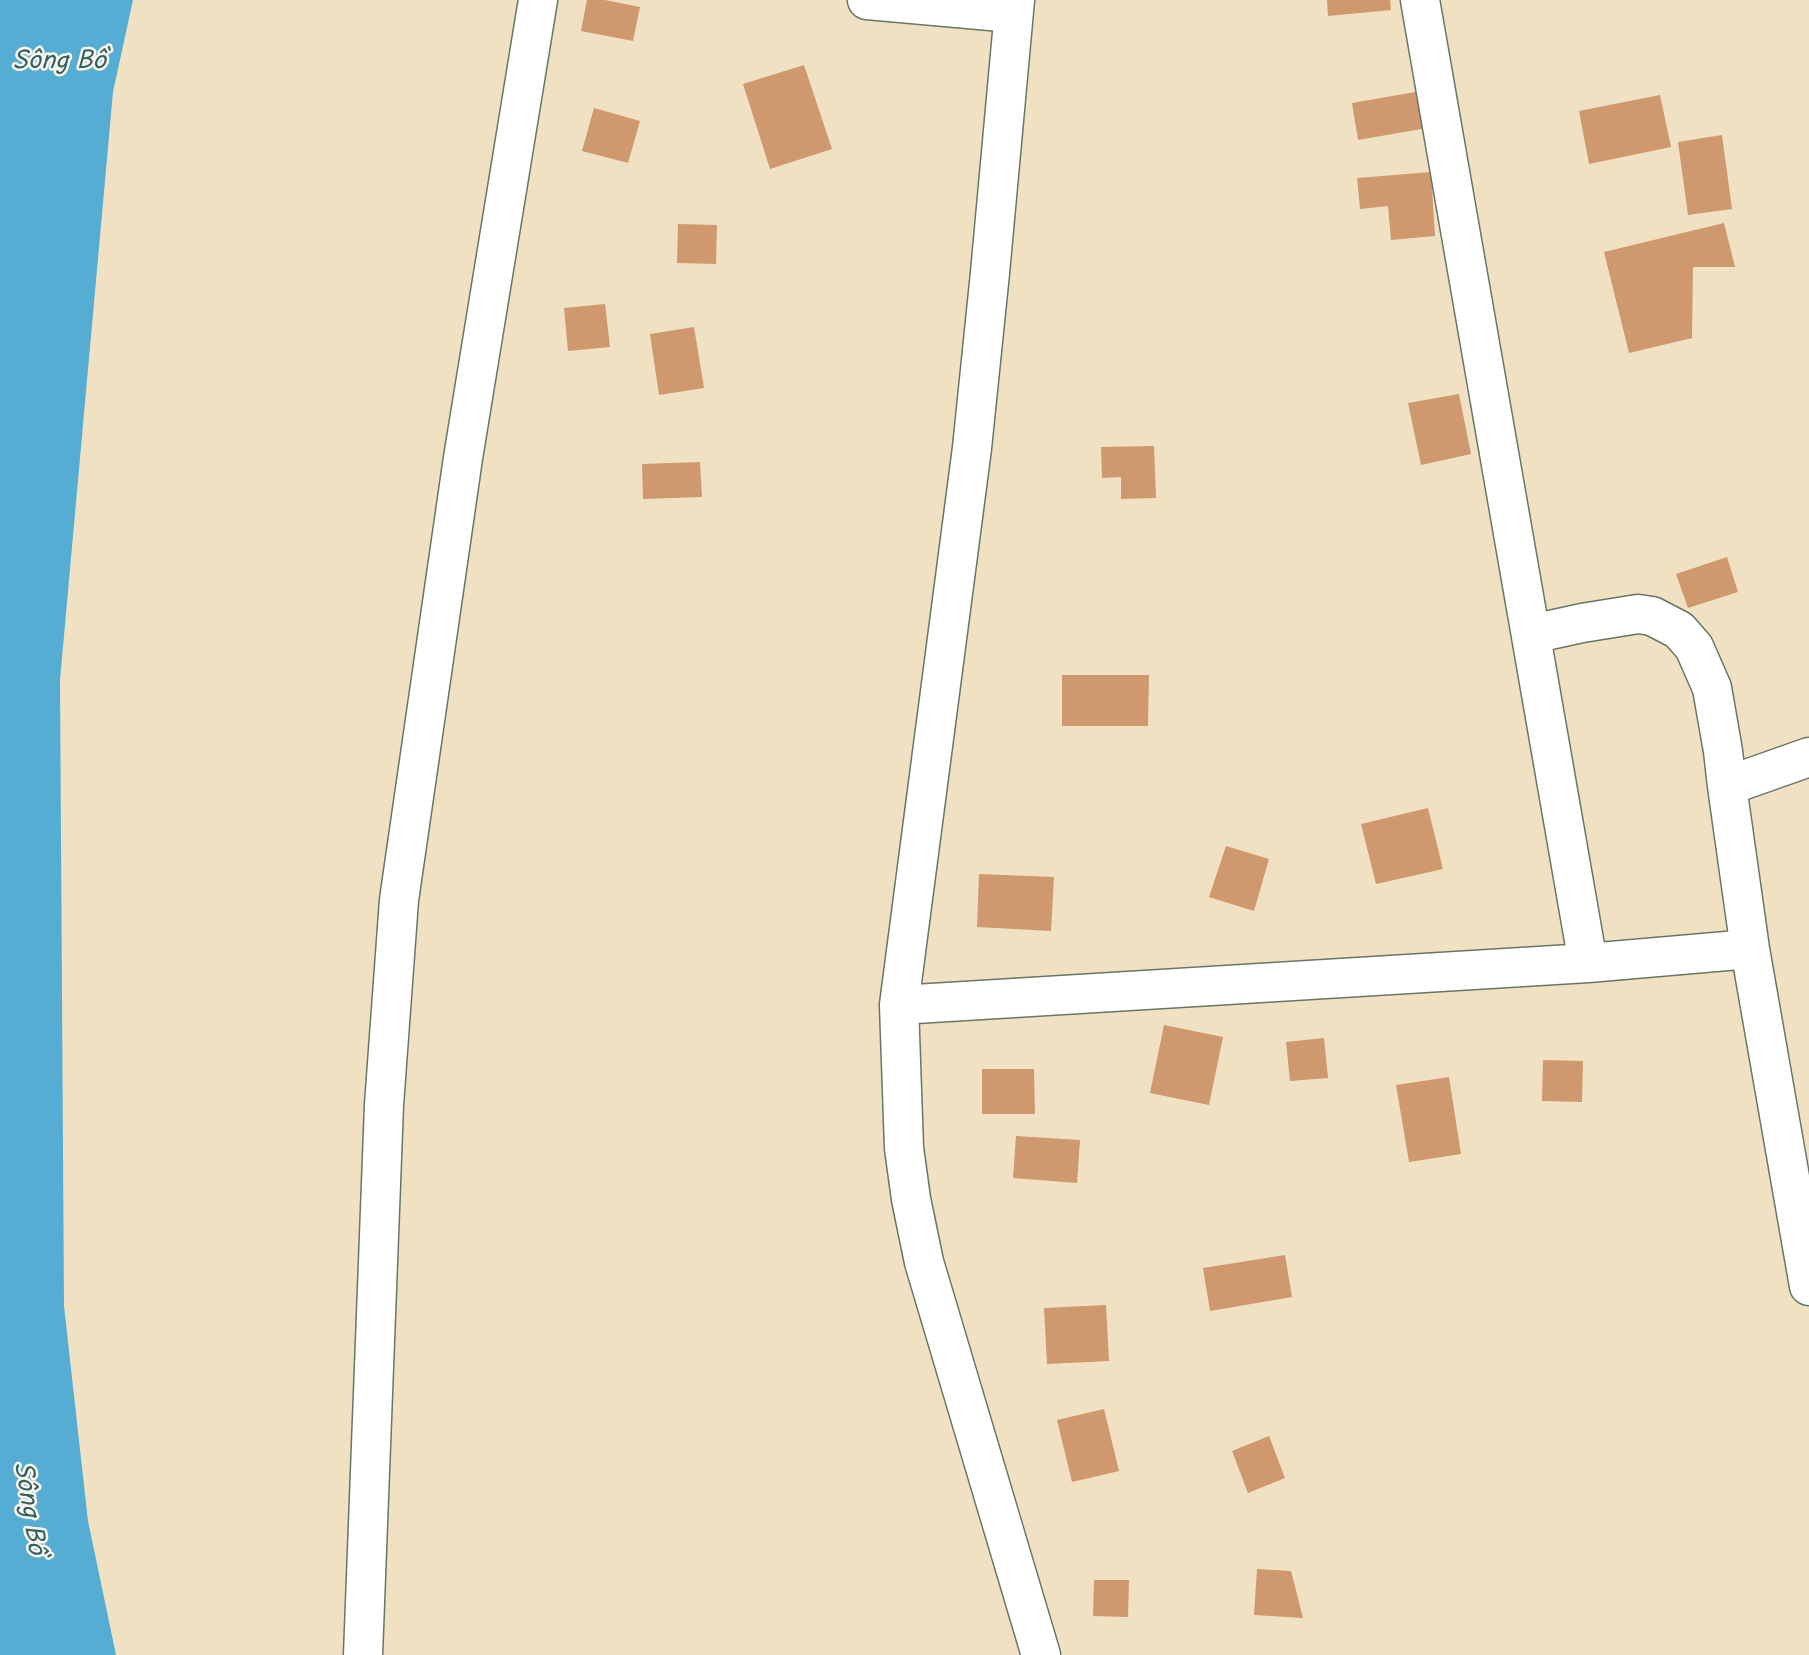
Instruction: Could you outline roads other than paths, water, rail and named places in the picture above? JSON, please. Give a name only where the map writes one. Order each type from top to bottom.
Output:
[{"type":"street","points":[[363,1655],[384,1105],[399,900],[463,458],[538,0]]},
{"type":"street","points":[[867,0],[1014,7],[972,448],[899,1005],[904,1148],[924,1262],[1041,1655]]},
{"type":"street","points":[[1420,0],[1588,963]]},
{"type":"street","points":[[1532,634],[1638,614],[1652,616],[1679,630],[1694,647],[1712,688],[1750,950],[1809,1286]]},
{"type":"street","points":[[1727,786],[1809,757]]},
{"type":"street","points":[[899,1005],[1588,963],[1750,950]]},
{"type":"water","name":"Sông Bồ","points":[[0,0],[133,0],[113,92],[60,680],[64,1306],[88,1521],[116,1655],[0,1655]]}]
